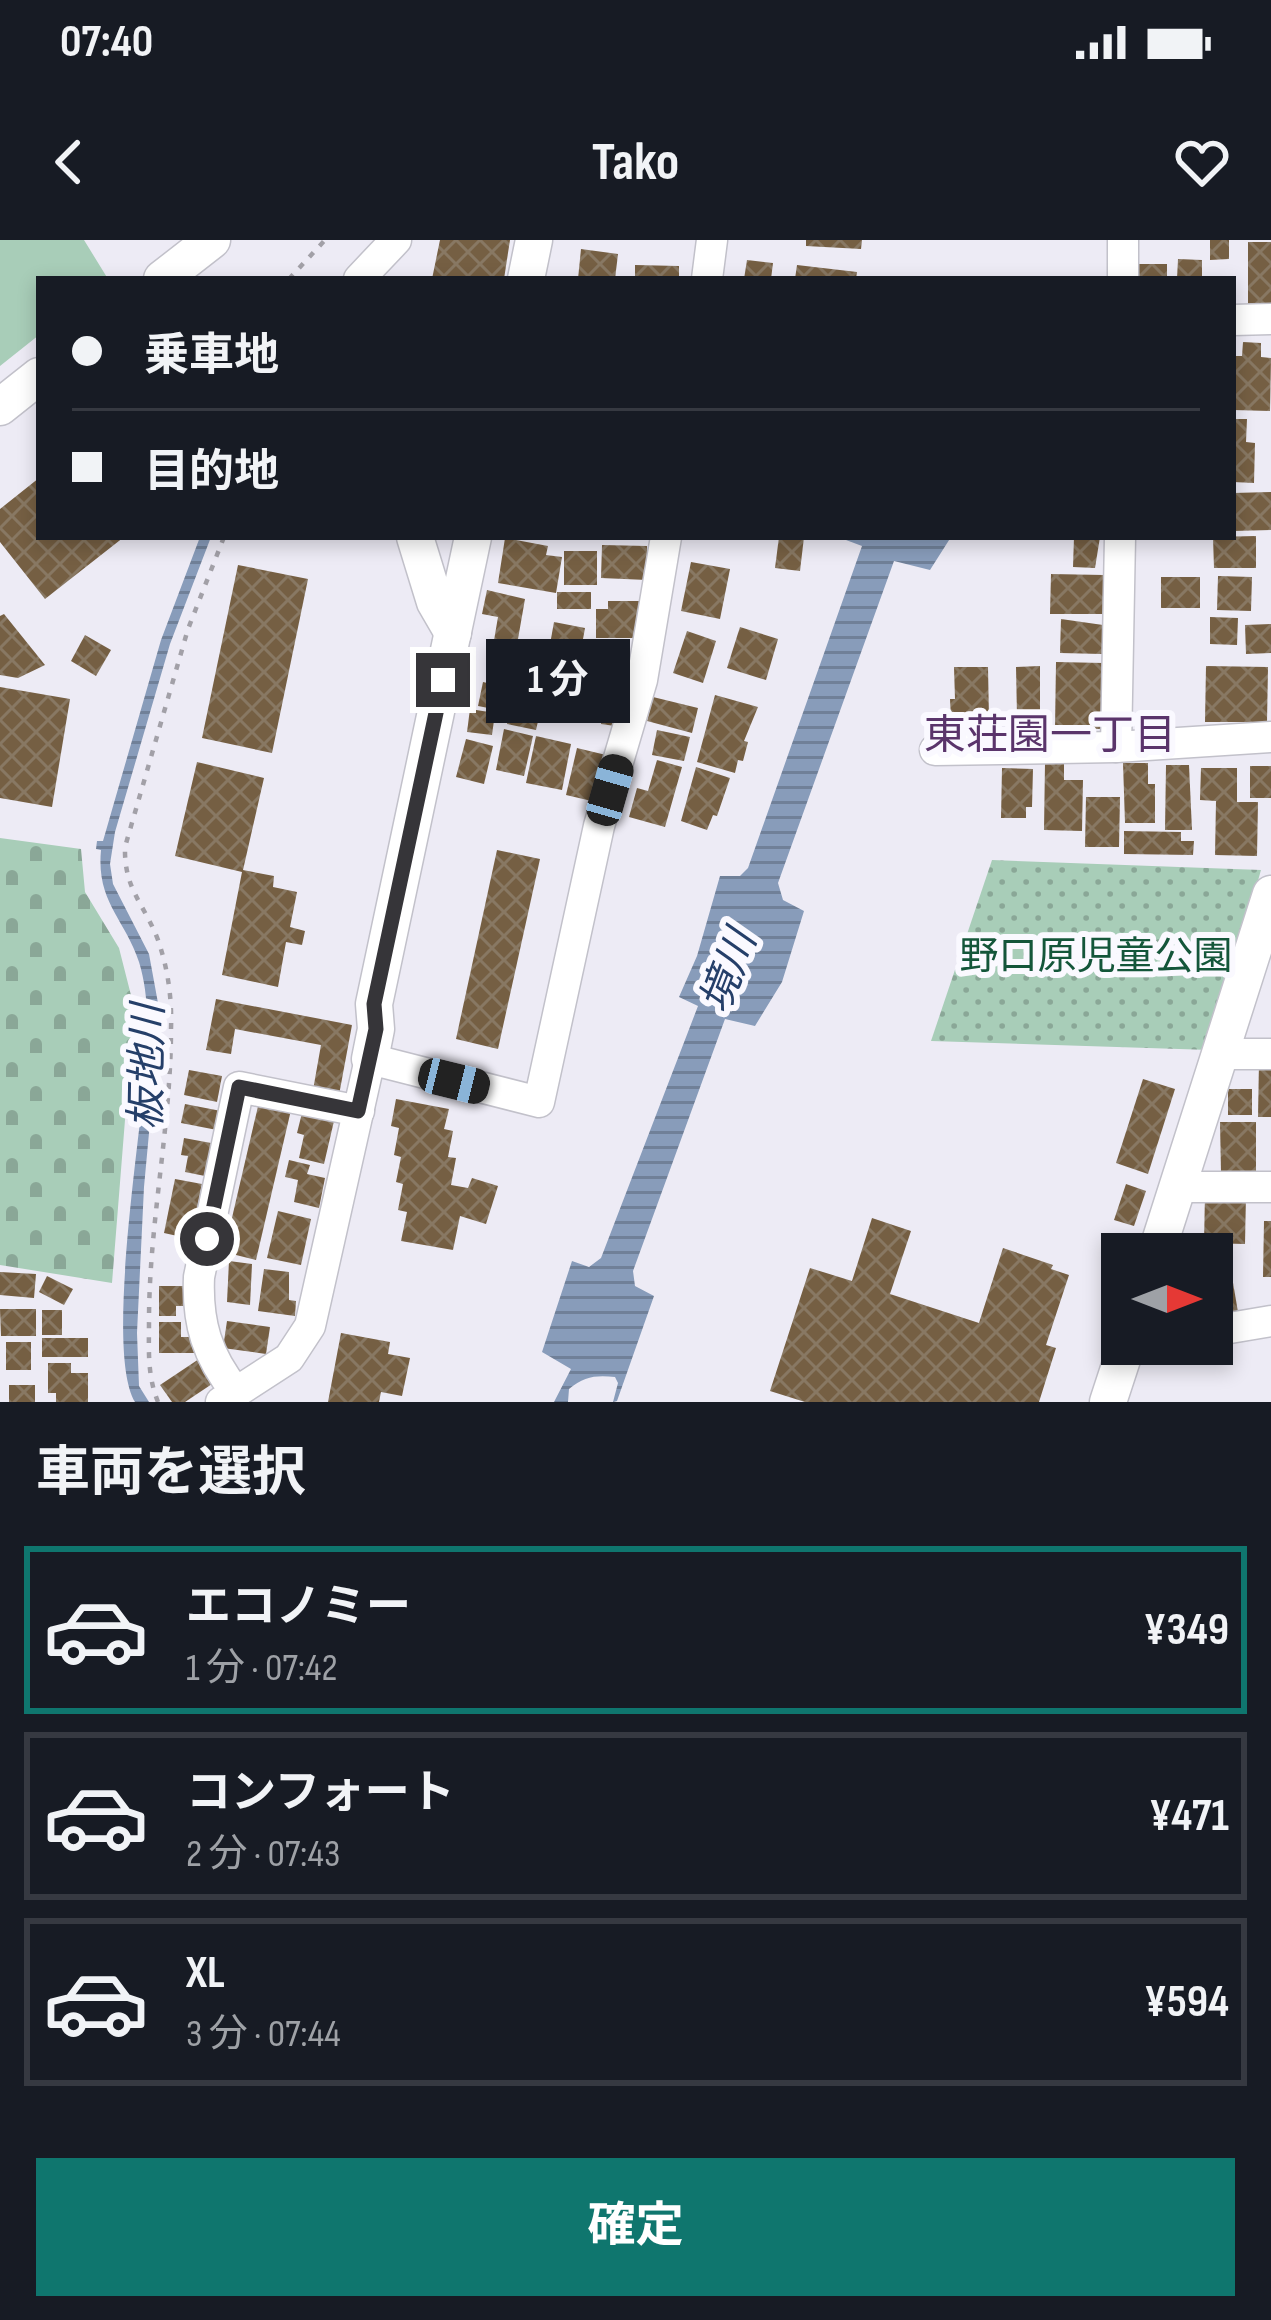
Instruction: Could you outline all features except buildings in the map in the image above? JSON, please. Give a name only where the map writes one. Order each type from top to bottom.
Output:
[{"type":"street","points":[[167,276],[212,240]]},
{"type":"street","points":[[362,276],[396,240]]},
{"type":"street","points":[[527,276],[534,240]]},
{"type":"street","points":[[707,276],[712,240]]},
{"type":"street","points":[[1123,240],[1123,276]]},
{"type":"street","points":[[1236,320],[1271,320]]},
{"type":"street","points":[[0,407],[36,378]]},
{"type":"street","points":[[416,540],[435,602],[453,633]]},
{"type":"street","points":[[358,1111],[239,1087],[199,1277],[203,1336],[228,1397],[289,1358],[310,1326],[370,1059],[376,1029],[374,1004],[472,540]]},
{"type":"street","points":[[370,1059],[539,1102],[599,826],[642,680],[665,540]]},
{"type":"street","points":[[1116,747],[1120,540]]},
{"type":"street","points":[[934,750],[1116,747],[1271,737]]},
{"type":"street","points":[[1163,1233],[1271,894]]},
{"type":"street","points":[[1220,1054],[1271,1054]]},
{"type":"street","points":[[1178,1186],[1271,1187]]},
{"type":"street","points":[[1233,1327],[1271,1321]]},
{"type":"street","points":[[1108,1402],[1122,1365]]},
{"type":"path","points":[[292,276],[325,240]]},
{"type":"path","points":[[158,1402],[149,1379],[149,1279],[167,1105],[170,981],[157,936],[130,890],[125,847],[188,629],[223,540]]},
{"type":"green space","points":[[0,240],[84,240],[106,276],[36,276],[36,337],[0,366]]},
{"type":"green space","points":[[0,838],[81,849],[85,892],[119,948],[134,1007],[112,1283],[0,1265]]},
{"type":"green space","name":"野口原児童公園","points":[[992,860],[1261,870],[1210,1050],[931,1041]]},
{"type":"water","name":"板地川","points":[[199,540],[210,540],[170,644],[110,864],[113,884],[149,954],[160,1014],[137,1333],[139,1386],[149,1402],[135,1402],[126,1375],[124,1287],[147,1053],[147,1007],[139,962],[107,897],[101,850],[96,849],[97,841],[103,841],[161,640]]},
{"type":"water","name":"境川","points":[[846,540],[949,540],[930,570],[894,561],[778,883],[783,900],[804,911],[782,982],[755,1026],[725,1019],[633,1271],[635,1286],[654,1296],[617,1401],[613,1402],[615,1377],[602,1376],[569,1389],[568,1402],[554,1402],[571,1369],[542,1352],[572,1261],[589,1267],[601,1258],[698,1006],[679,997],[697,956],[720,876],[740,876],[748,868],[862,546]]},
{"type":"district","name":"東荘園一丁目","points":[[1050,734]]},
{"type":"route","points":[[207,1239],[239,1087],[358,1111],[376,1029],[374,1004],[443,680]]}]
